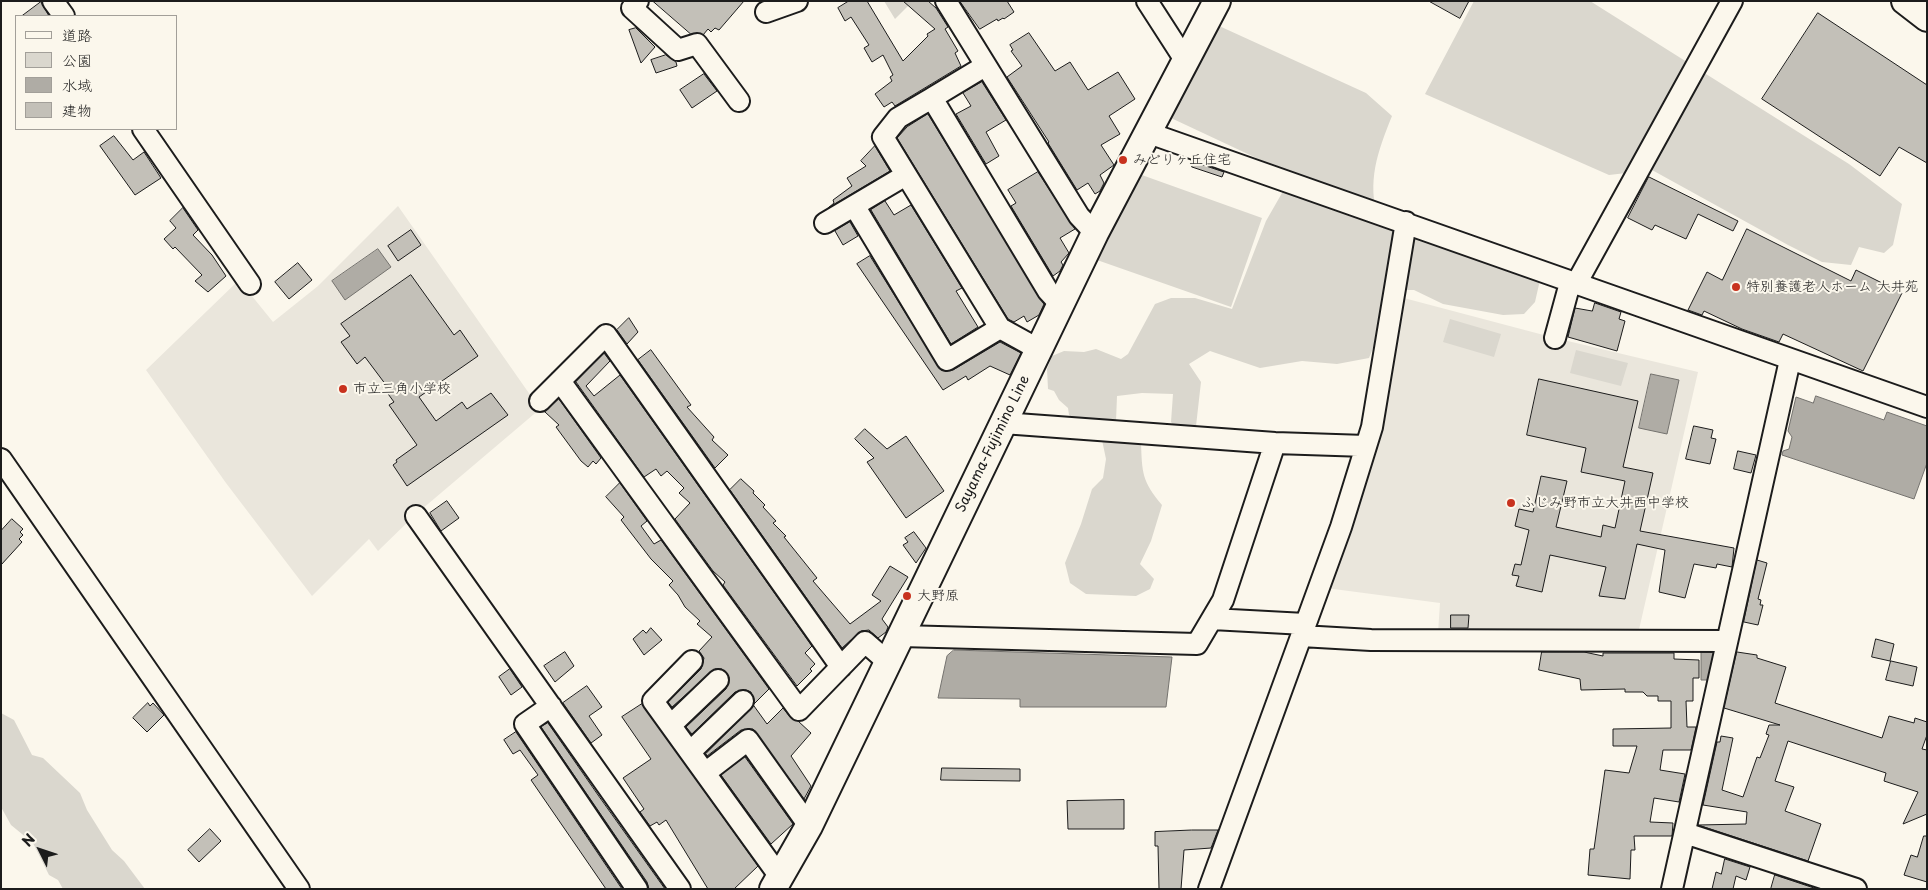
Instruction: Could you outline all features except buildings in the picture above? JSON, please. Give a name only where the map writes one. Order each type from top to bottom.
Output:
[{"type":"main road","name":"Sayama-Fujimino Line","points":[[776,883],[809,826],[889,663],[1095,233],[1146,132],[1217,1]]},
{"type":"main road","points":[[1905,1],[1927,18]]},
{"type":"street","points":[[53,1],[63,15]]},
{"type":"street","points":[[638,1],[632,8],[678,50],[698,44],[739,100]]},
{"type":"street","points":[[766,12],[797,1]]},
{"type":"street","points":[[946,1],[1079,216],[1095,233]]},
{"type":"street","points":[[1147,1],[1185,60]]},
{"type":"street","points":[[1555,338],[1573,284],[1732,1]]},
{"type":"street","points":[[985,66],[898,118],[884,137],[1000,328],[1038,349]]},
{"type":"street","points":[[932,98],[1048,291],[1060,304]]},
{"type":"street","points":[[144,130],[250,284]]},
{"type":"street","points":[[1146,132],[1406,222],[1573,284],[1927,406]]},
{"type":"street","points":[[825,223],[855,207],[906,175]]},
{"type":"street","points":[[855,207],[947,360],[1000,328]]},
{"type":"street","points":[[1209,889],[1341,527],[1372,427],[1406,222]]},
{"type":"street","points":[[540,401],[606,336],[841,667]]},
{"type":"street","points":[[1672,889],[1790,360]]},
{"type":"street","points":[[560,381],[798,710],[865,642],[889,663]]},
{"type":"street","points":[[1003,423],[1276,443],[1366,446]]},
{"type":"street","points":[[901,636],[1197,644],[1223,600],[1276,443]]},
{"type":"street","points":[[1,459],[299,889]]},
{"type":"street","points":[[416,516],[680,889]]},
{"type":"street","points":[[1212,619],[1398,641],[1726,641]]},
{"type":"street","points":[[692,661],[653,701],[705,773],[776,883]]},
{"type":"street","points":[[670,725],[718,680]]},
{"type":"street","points":[[690,752],[743,702]]},
{"type":"street","points":[[551,706],[525,724],[638,889]]},
{"type":"street","points":[[705,773],[748,740],[809,826]]},
{"type":"street","points":[[1685,833],[1856,889]]},
{"type":"shaded area","name":"市立三角小学校","points":[[398,206],[540,409],[415,515],[378,551],[369,539],[312,596],[226,483],[146,370],[239,280],[273,322],[318,286]]},
{"type":"shaded area","name":"ふじみ野市立大井西中学校","points":[[1400,297],[1555,338],[1698,372],[1638,634],[1438,633],[1440,603],[1326,588]]},
{"type":"green space","points":[[884,1],[913,1],[895,19]]},
{"type":"green space","points":[[1474,1],[1590,1],[1849,164],[1902,204],[1893,245],[1884,253],[1859,247],[1851,265],[1822,262],[1652,170],[1609,175],[1425,94]]},
{"type":"green space","points":[[1217,25],[1366,93],[1392,116],[1375,167],[1373,192],[1378,220],[1540,280],[1535,302],[1524,314],[1503,315],[1443,304],[1414,290],[1386,290],[1381,328],[1369,358],[1337,364],[1302,361],[1260,368],[1210,351],[1189,364],[1201,382],[1196,426],[1192,430],[1178,431],[1171,422],[1173,394],[1142,393],[1117,396],[1116,421],[1141,442],[1144,476],[1150,489],[1162,505],[1151,541],[1140,564],[1154,579],[1150,589],[1136,596],[1086,594],[1070,583],[1065,563],[1081,524],[1092,489],[1103,478],[1106,459],[1102,440],[1069,415],[1068,408],[1059,400],[1054,391],[1048,389],[1047,369],[1052,356],[1064,351],[1084,352],[1096,349],[1121,359],[1128,354],[1155,304],[1171,298],[1195,298],[1232,309],[1266,221],[1282,193],[1282,170],[1171,118]]},
{"type":"green space","points":[[1139,174],[1262,218],[1231,307],[1097,260]]},
{"type":"green space","points":[[1450,319],[1501,334],[1494,357],[1443,342]]},
{"type":"green space","points":[[1576,350],[1628,363],[1621,386],[1570,373]]},
{"type":"green space","points":[[1,713],[14,720],[32,755],[43,758],[80,793],[87,810],[112,850],[124,861],[145,889],[63,889],[58,880],[49,875],[33,843],[11,825],[1,807]]},
{"type":"water","points":[[378,249],[391,267],[345,300],[332,281]]},
{"type":"water","points":[[1651,374],[1679,380],[1667,434],[1639,428]]},
{"type":"water","points":[[1816,396],[1884,420],[1887,412],[1927,426],[1927,463],[1914,499],[1782,455],[1783,451],[1789,449],[1792,437],[1788,431],[1796,397],[1813,403]]},
{"type":"water","points":[[1711,649],[1714,653],[1708,680],[1701,680],[1701,650]]},
{"type":"water","points":[[954,650],[1172,657],[1166,707],[1020,707],[1020,699],[938,698],[947,656]]},
{"type":"place","name":"みどりヶ丘住宅","points":[[1123,160]]},
{"type":"place","name":"特別養護老人ホーム 大井苑","points":[[1736,287]]},
{"type":"place","name":"市立三角小学校","points":[[343,389]]},
{"type":"place","name":"ふじみ野市立大井西中学校","points":[[1511,503]]},
{"type":"place","name":"大野原","points":[[907,596]]}]
